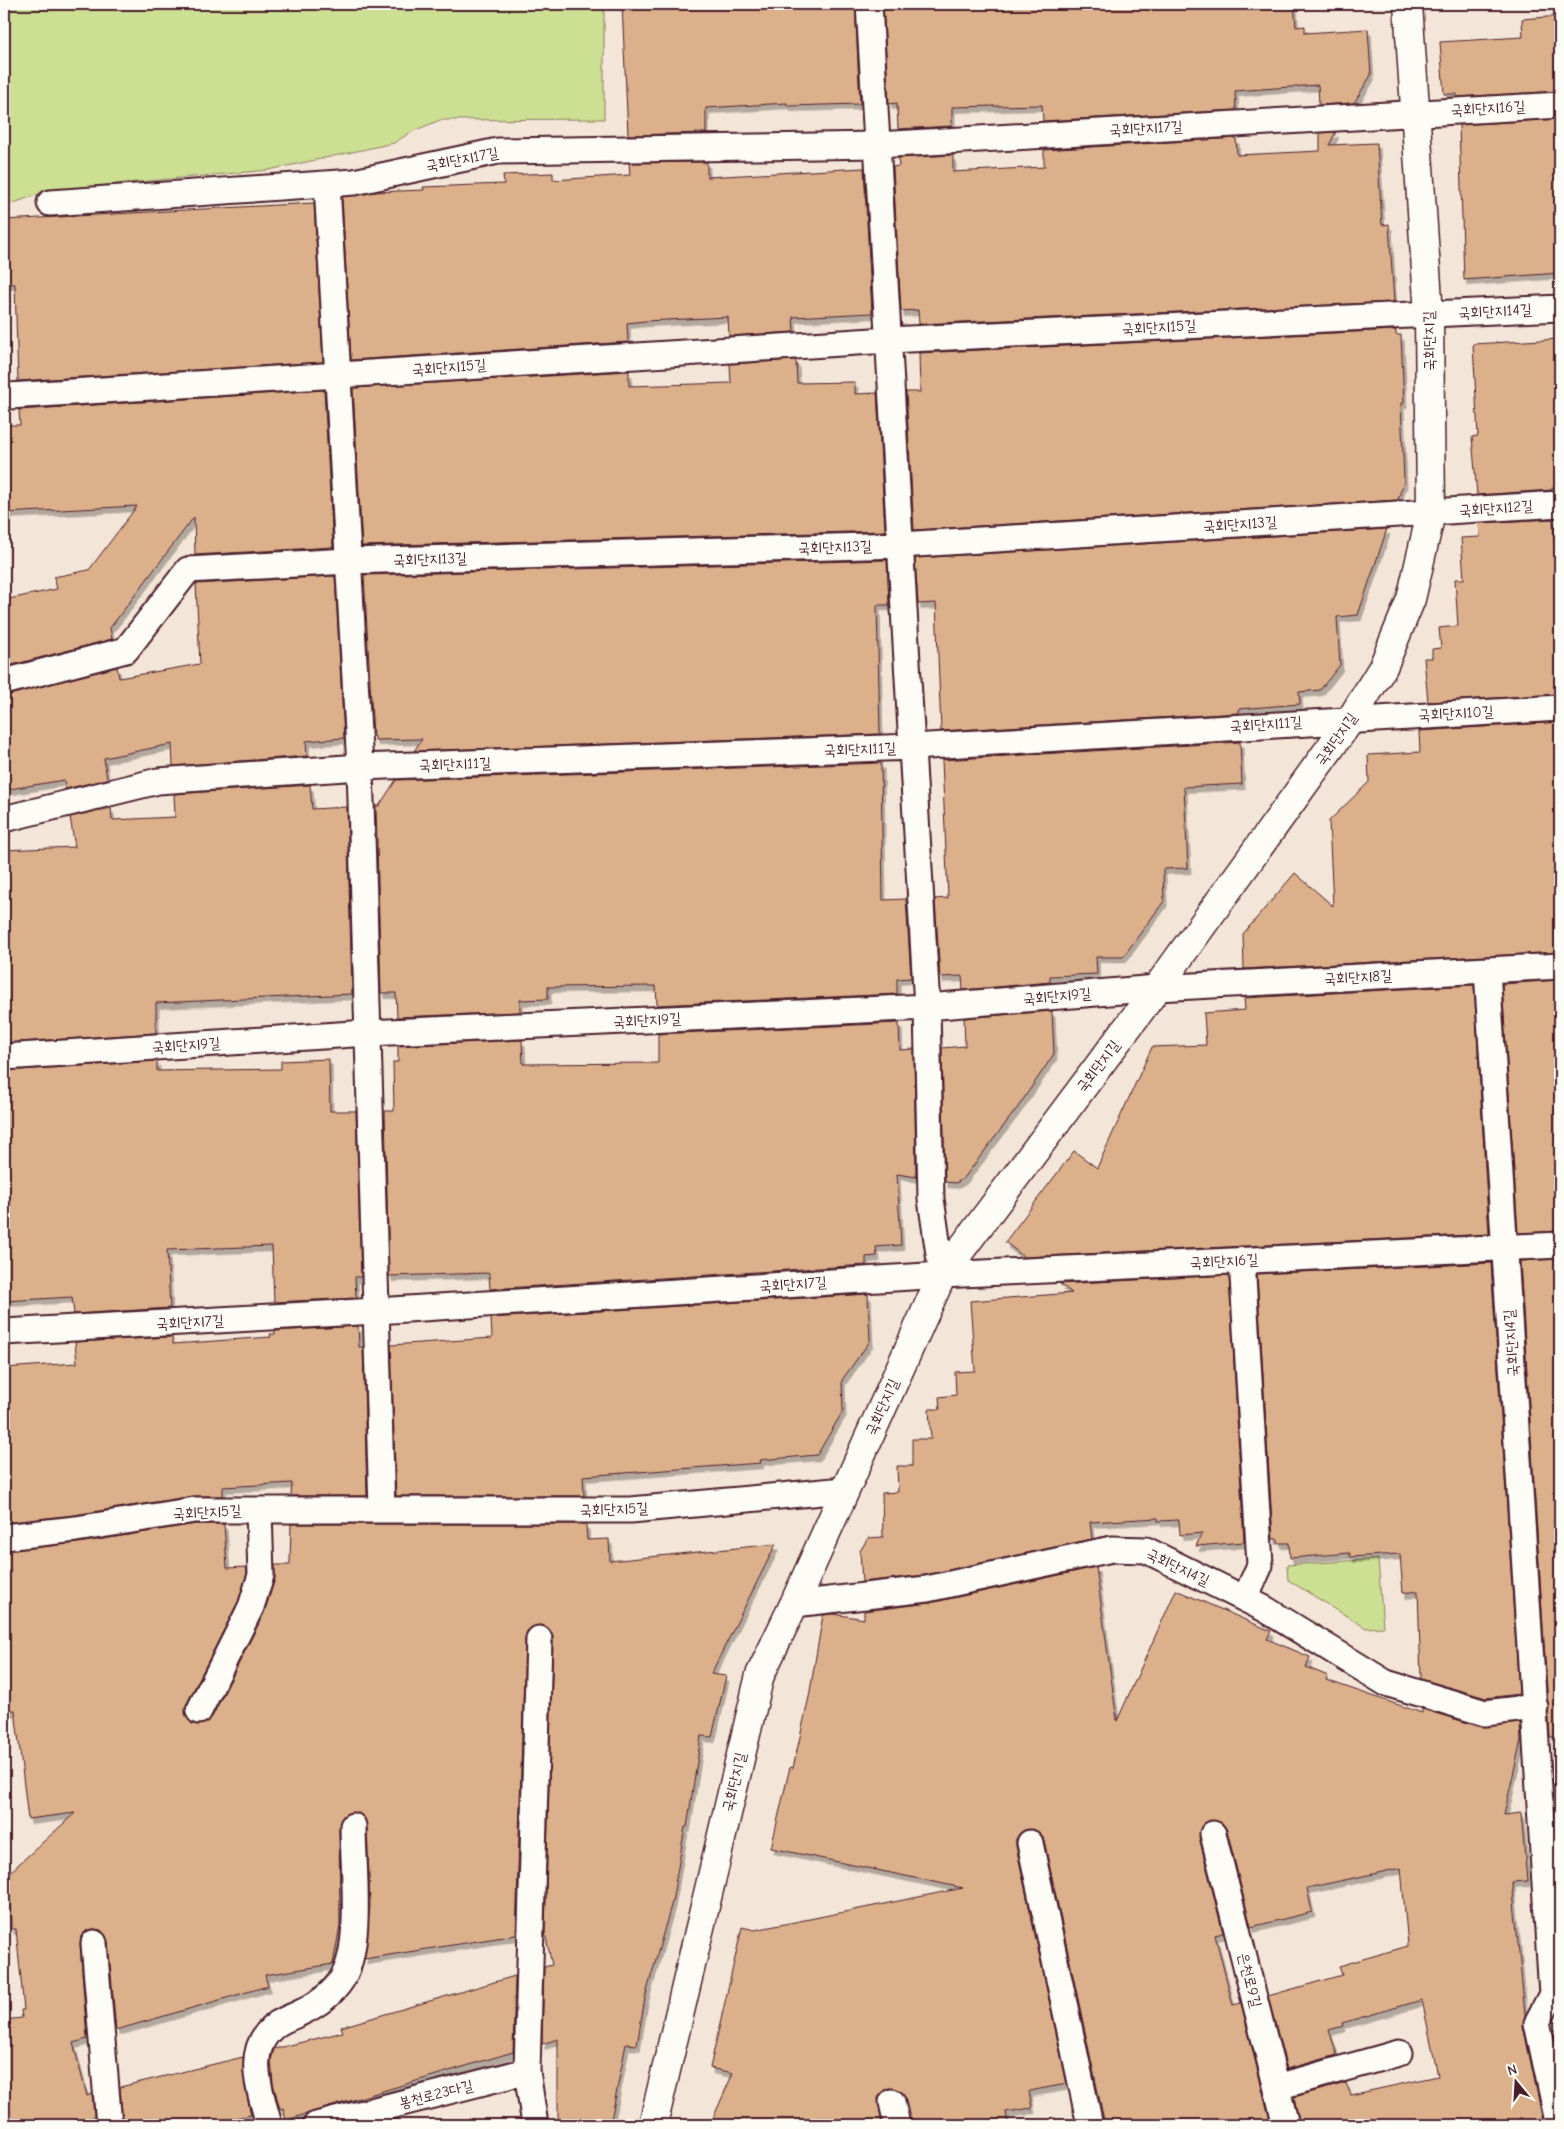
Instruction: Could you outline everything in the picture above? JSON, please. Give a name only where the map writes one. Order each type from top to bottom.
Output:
[{"type":"street","name":"국회단지길","points":[[653,2125],[760,1675],[794,1604],[942,1274],[1157,988],[1351,719],[1383,667],[1411,600],[1431,513],[1429,315],[1408,4]]},
{"type":"lane","points":[[869,4],[900,545]]},
{"type":"lane","name":"국회단지16길","points":[[1415,112],[1560,105]]},
{"type":"lane","name":"국회단지17길","points":[[50,203],[354,182],[498,151],[877,145],[1415,112]]},
{"type":"lane","points":[[327,184],[360,767],[382,1510]]},
{"type":"lane","name":"국회단지14길","points":[[1429,315],[1560,308]]},
{"type":"lane","name":"국회단지15길","points":[[9,396],[888,340],[1429,315]]},
{"type":"lane","name":"국회단지12길","points":[[1431,513],[1560,504]]},
{"type":"lane","name":"국회단지13길","points":[[4,682],[126,650],[188,570],[348,561],[900,545],[1431,513]]},
{"type":"lane","name":"국회단지11길","points":[[900,545],[912,747]]},
{"type":"lane","name":"국회단지10길","points":[[1351,719],[1560,708]]},
{"type":"lane","name":"국회단지11길","points":[[4,819],[158,781],[360,767],[912,747],[1351,719]]},
{"type":"lane","points":[[912,747],[927,1007],[931,1199],[942,1274]]},
{"type":"lane","name":"국회단지8길","points":[[1157,988],[1560,966]]},
{"type":"lane","points":[[1487,970],[1505,1248]]},
{"type":"lane","name":"국회단지9길","points":[[4,1057],[368,1033],[927,1007],[1157,988]]},
{"type":"lane","name":"국회단지6길","points":[[942,1274],[1560,1245]]},
{"type":"lane","name":"국회단지4길","points":[[1505,1248],[1535,1707],[1550,1777],[1556,1993]]},
{"type":"lane","points":[[1242,1260],[1260,1565],[1245,1599]]},
{"type":"lane","name":"국회단지7길","points":[[4,1332],[376,1311],[942,1274]]},
{"type":"lane","name":"국회단지5길","points":[[4,1537],[76,1530],[196,1510],[632,1510],[844,1490]]},
{"type":"lane","points":[[199,1711],[251,1607],[261,1575],[259,1510]]},
{"type":"lane","name":"국회단지4길","points":[[794,1604],[927,1589],[1112,1549],[1146,1550],[1245,1599],[1386,1683],[1485,1713],[1535,1707]]},
{"type":"lane","points":[[535,2125],[527,2071],[539,1639]]},
{"type":"lane","points":[[269,2125],[257,2079],[256,2056],[260,2042],[277,2024],[314,2007],[342,1979],[354,1944],[353,1826]]},
{"type":"lane","name":"은천로9길","points":[[1213,1834],[1286,2125]]},
{"type":"lane","points":[[1030,1843],[1090,2125]]},
{"type":"lane","points":[[94,1944],[109,2125]]},
{"type":"lane","points":[[1556,1993],[1537,2023],[1559,2125]]},
{"type":"lane","points":[[1277,2087],[1399,2053]]},
{"type":"lane","name":"봉천로23다길","points":[[316,2125],[527,2071]]},
{"type":"green space","points":[[4,4],[604,4],[604,119],[440,120],[411,132],[394,143],[269,170],[50,190],[11,204],[4,211]]},
{"type":"green space","points":[[1378,1559],[1383,1627],[1366,1628],[1288,1580],[1287,1565]]},
{"type":"building","points":[[622,4],[855,4],[860,104],[787,106],[787,103],[706,108],[706,133],[628,135]]},
{"type":"building","points":[[883,4],[1294,4],[1296,27],[1305,26],[1305,33],[1368,29],[1371,75],[1354,103],[1319,105],[1318,85],[1235,91],[1236,110],[1043,121],[1042,105],[952,107],[952,126],[898,129],[897,103],[889,104]]},
{"type":"building","points":[[1560,16],[1560,91],[1457,97],[1457,94],[1444,94],[1440,42],[1523,37],[1522,19]]},
{"type":"building","points":[[1560,119],[1560,273],[1464,280],[1459,125]]},
{"type":"building","points":[[1336,132],[1329,145],[1377,143],[1382,225],[1389,224],[1394,302],[919,324],[918,310],[901,311],[893,167],[899,166],[898,158],[953,155],[953,172],[1044,167],[1044,150],[1236,138],[1237,155],[1320,151],[1320,133]]},
{"type":"building","points":[[707,162],[707,177],[864,168],[872,313],[793,317],[794,332],[729,336],[728,317],[645,321],[627,323],[628,342],[351,360],[342,197],[375,192],[424,190],[423,187],[504,184],[503,175],[553,173],[553,180],[630,175],[629,163]]},
{"type":"building","points":[[314,203],[323,362],[18,381],[15,284],[6,284],[4,220]]},
{"type":"building","points":[[1396,330],[1396,335],[1401,335],[1404,403],[1401,403],[1404,481],[1398,500],[914,530],[906,392],[920,392],[919,353]]},
{"type":"building","points":[[1560,339],[1560,487],[1552,488],[1552,490],[1477,495],[1472,437],[1478,436],[1473,344]]},
{"type":"building","points":[[796,360],[797,383],[855,382],[855,394],[877,393],[885,531],[362,546],[353,388],[629,371],[629,386],[731,383],[730,364]]},
{"type":"building","points":[[324,390],[333,547],[195,555],[194,517],[110,628],[112,639],[4,667],[4,600],[57,589],[54,577],[89,570],[137,506],[4,513],[4,425],[20,425],[19,410]]},
{"type":"building","points":[[1553,519],[1558,617],[1560,617],[1560,694],[1428,702],[1424,658],[1432,658],[1432,649],[1441,648],[1439,628],[1458,626],[1455,579],[1464,579],[1461,538],[1480,537],[1479,523]]},
{"type":"building","points":[[1387,529],[1358,615],[1337,617],[1340,665],[1320,690],[1299,692],[1300,704],[1239,709],[1239,713],[941,731],[936,603],[918,604],[915,558]]},
{"type":"building","points":[[887,560],[889,605],[877,605],[880,734],[414,751],[422,739],[375,740],[375,736],[373,736],[364,575]]},
{"type":"building","points":[[335,576],[344,738],[306,741],[307,756],[173,766],[172,744],[104,758],[107,779],[65,789],[64,780],[4,790],[4,696],[117,667],[119,678],[200,664],[196,584]]},
{"type":"building","points":[[1560,722],[1560,952],[1244,969],[1243,934],[1295,873],[1333,906],[1329,821],[1369,782],[1368,755],[1420,752],[1419,731]]},
{"type":"building","points":[[1240,742],[1242,784],[1184,787],[1188,868],[1163,869],[1164,901],[1123,957],[1096,957],[1097,974],[1050,976],[1050,982],[963,990],[962,976],[940,977],[935,899],[948,898],[942,760]]},
{"type":"building","points":[[881,763],[883,900],[906,899],[911,978],[897,979],[897,994],[657,1005],[656,986],[548,987],[548,999],[520,1000],[520,1012],[397,1017],[396,993],[381,993],[376,806],[379,806],[396,780]]},
{"type":"building","points":[[310,785],[312,809],[347,807],[352,994],[156,1003],[156,1033],[4,1043],[4,850],[75,847],[70,817],[111,808],[112,820],[175,817],[174,794]]},
{"type":"building","points":[[1560,980],[1560,1231],[1518,1233],[1502,984]]},
{"type":"building","points":[[1474,985],[1489,1234],[1024,1257],[1005,1242],[1074,1151],[1097,1168],[1152,1047],[1206,1045],[1204,1013],[1245,1010],[1244,998]]},
{"type":"building","points":[[1052,1011],[1054,1054],[1018,1107],[964,1178],[956,1183],[945,1182],[942,1048],[965,1046],[964,1018]]},
{"type":"building","points":[[899,1023],[900,1050],[914,1049],[916,1177],[897,1174],[901,1245],[876,1247],[877,1256],[866,1257],[866,1265],[490,1289],[489,1273],[389,1276],[385,1111],[394,1111],[393,1062],[398,1062],[398,1046],[522,1040],[523,1064],[658,1063],[658,1034]]},
{"type":"building","points":[[329,1059],[330,1111],[356,1111],[361,1277],[355,1277],[356,1298],[274,1302],[272,1246],[167,1250],[170,1308],[74,1314],[72,1297],[5,1301],[4,1071],[157,1061],[157,1071],[281,1069],[281,1061]]},
{"type":"building","points":[[1560,1259],[1560,1736],[1550,1737],[1520,1261]]},
{"type":"building","points":[[1491,1263],[1519,1694],[1486,1698],[1421,1679],[1418,1591],[1403,1593],[1400,1554],[1350,1557],[1350,1553],[1290,1558],[1289,1543],[1278,1543],[1278,1539],[1273,1539],[1257,1274]]},
{"type":"building","points":[[1229,1275],[1244,1542],[1196,1546],[1202,1533],[1180,1535],[1179,1520],[1158,1521],[1158,1518],[1090,1522],[1092,1539],[925,1575],[862,1582],[860,1551],[868,1538],[883,1537],[882,1493],[898,1492],[897,1466],[912,1466],[912,1439],[931,1439],[929,1409],[940,1409],[939,1397],[956,1395],[955,1372],[975,1371],[970,1301],[1072,1293],[1060,1284]]},
{"type":"building","points":[[868,1294],[870,1341],[842,1380],[843,1411],[817,1455],[760,1460],[761,1463],[583,1476],[584,1496],[396,1496],[391,1345],[492,1338],[491,1318]]},
{"type":"building","points":[[358,1326],[359,1347],[363,1347],[367,1496],[291,1496],[292,1483],[223,1487],[223,1496],[193,1496],[74,1515],[4,1523],[4,1368],[77,1363],[75,1342],[172,1337],[173,1344],[271,1337],[270,1334],[275,1334],[275,1331]]},
{"type":"building","points":[[196,1524],[224,1524],[227,1568],[246,1567],[247,1573],[238,1602],[186,1705],[187,1718],[192,1724],[199,1725],[206,1723],[212,1717],[264,1613],[275,1579],[275,1565],[290,1565],[291,1524],[586,1524],[587,1540],[609,1539],[610,1561],[776,1544],[711,1674],[726,1676],[712,1737],[701,1736],[687,1827],[685,1827],[672,1902],[645,1998],[637,2045],[626,2044],[610,2125],[558,2125],[558,2039],[542,2044],[544,1967],[552,1965],[545,1933],[553,1639],[552,1633],[547,1627],[539,1625],[527,1631],[525,1639],[516,1935],[364,1959],[370,1906],[367,1826],[365,1819],[360,1814],[353,1812],[346,1814],[341,1819],[339,1826],[340,1926],[333,1964],[265,1975],[268,1986],[116,2030],[108,1941],[101,1930],[93,1929],[86,1931],[81,1936],[80,1944],[87,2039],[73,2043],[87,2096],[92,2094],[95,2125],[4,2125],[4,2020],[22,2018],[21,2010],[24,2010],[16,1929],[11,1929],[9,1873],[75,1813],[28,1819],[15,1710],[4,1711],[4,1551],[78,1543]]},
{"type":"building","points":[[1096,1567],[1117,1721],[1176,1590],[1271,1631],[1267,1639],[1310,1657],[1306,1667],[1328,1676],[1326,1680],[1422,1713],[1422,1709],[1481,1727],[1520,1723],[1521,1740],[1504,1815],[1521,1813],[1527,1881],[1512,1882],[1525,2014],[1523,2026],[1544,2125],[1300,2125],[1294,2097],[1346,2083],[1351,2095],[1438,2076],[1422,2000],[1342,2023],[1343,2026],[1329,2030],[1337,2055],[1287,2069],[1268,1996],[1342,1975],[1339,1966],[1408,1946],[1401,1868],[1307,1888],[1312,1912],[1251,1927],[1227,1830],[1223,1824],[1210,1820],[1203,1824],[1199,1837],[1223,1933],[1215,1935],[1233,2005],[1241,2003],[1271,2125],[1105,2125],[1044,1840],[1040,1833],[1028,1829],[1020,1833],[1016,1839],[1016,1846],[1067,2084],[1029,2091],[1032,2108],[1006,2112],[1008,2125],[911,2125],[903,2093],[897,2089],[889,2088],[882,2092],[878,2098],[882,2125],[710,2125],[733,2073],[710,2068],[742,1927],[755,1930],[963,1888],[771,1848],[790,1767],[793,1768],[809,1697],[823,1615],[834,1614],[864,1619],[864,1611],[930,1603]]},
{"type":"building","points":[[515,1976],[513,2052],[286,2120],[283,2108],[280,2109],[273,2083],[271,2060],[274,2049],[343,2032],[341,2027]]},
{"type":"building","points":[[1560,2029],[1560,2063],[1553,2031]]},
{"type":"building","points":[[243,2057],[245,2087],[251,2115],[196,2125],[123,2125],[120,2087]]}]
